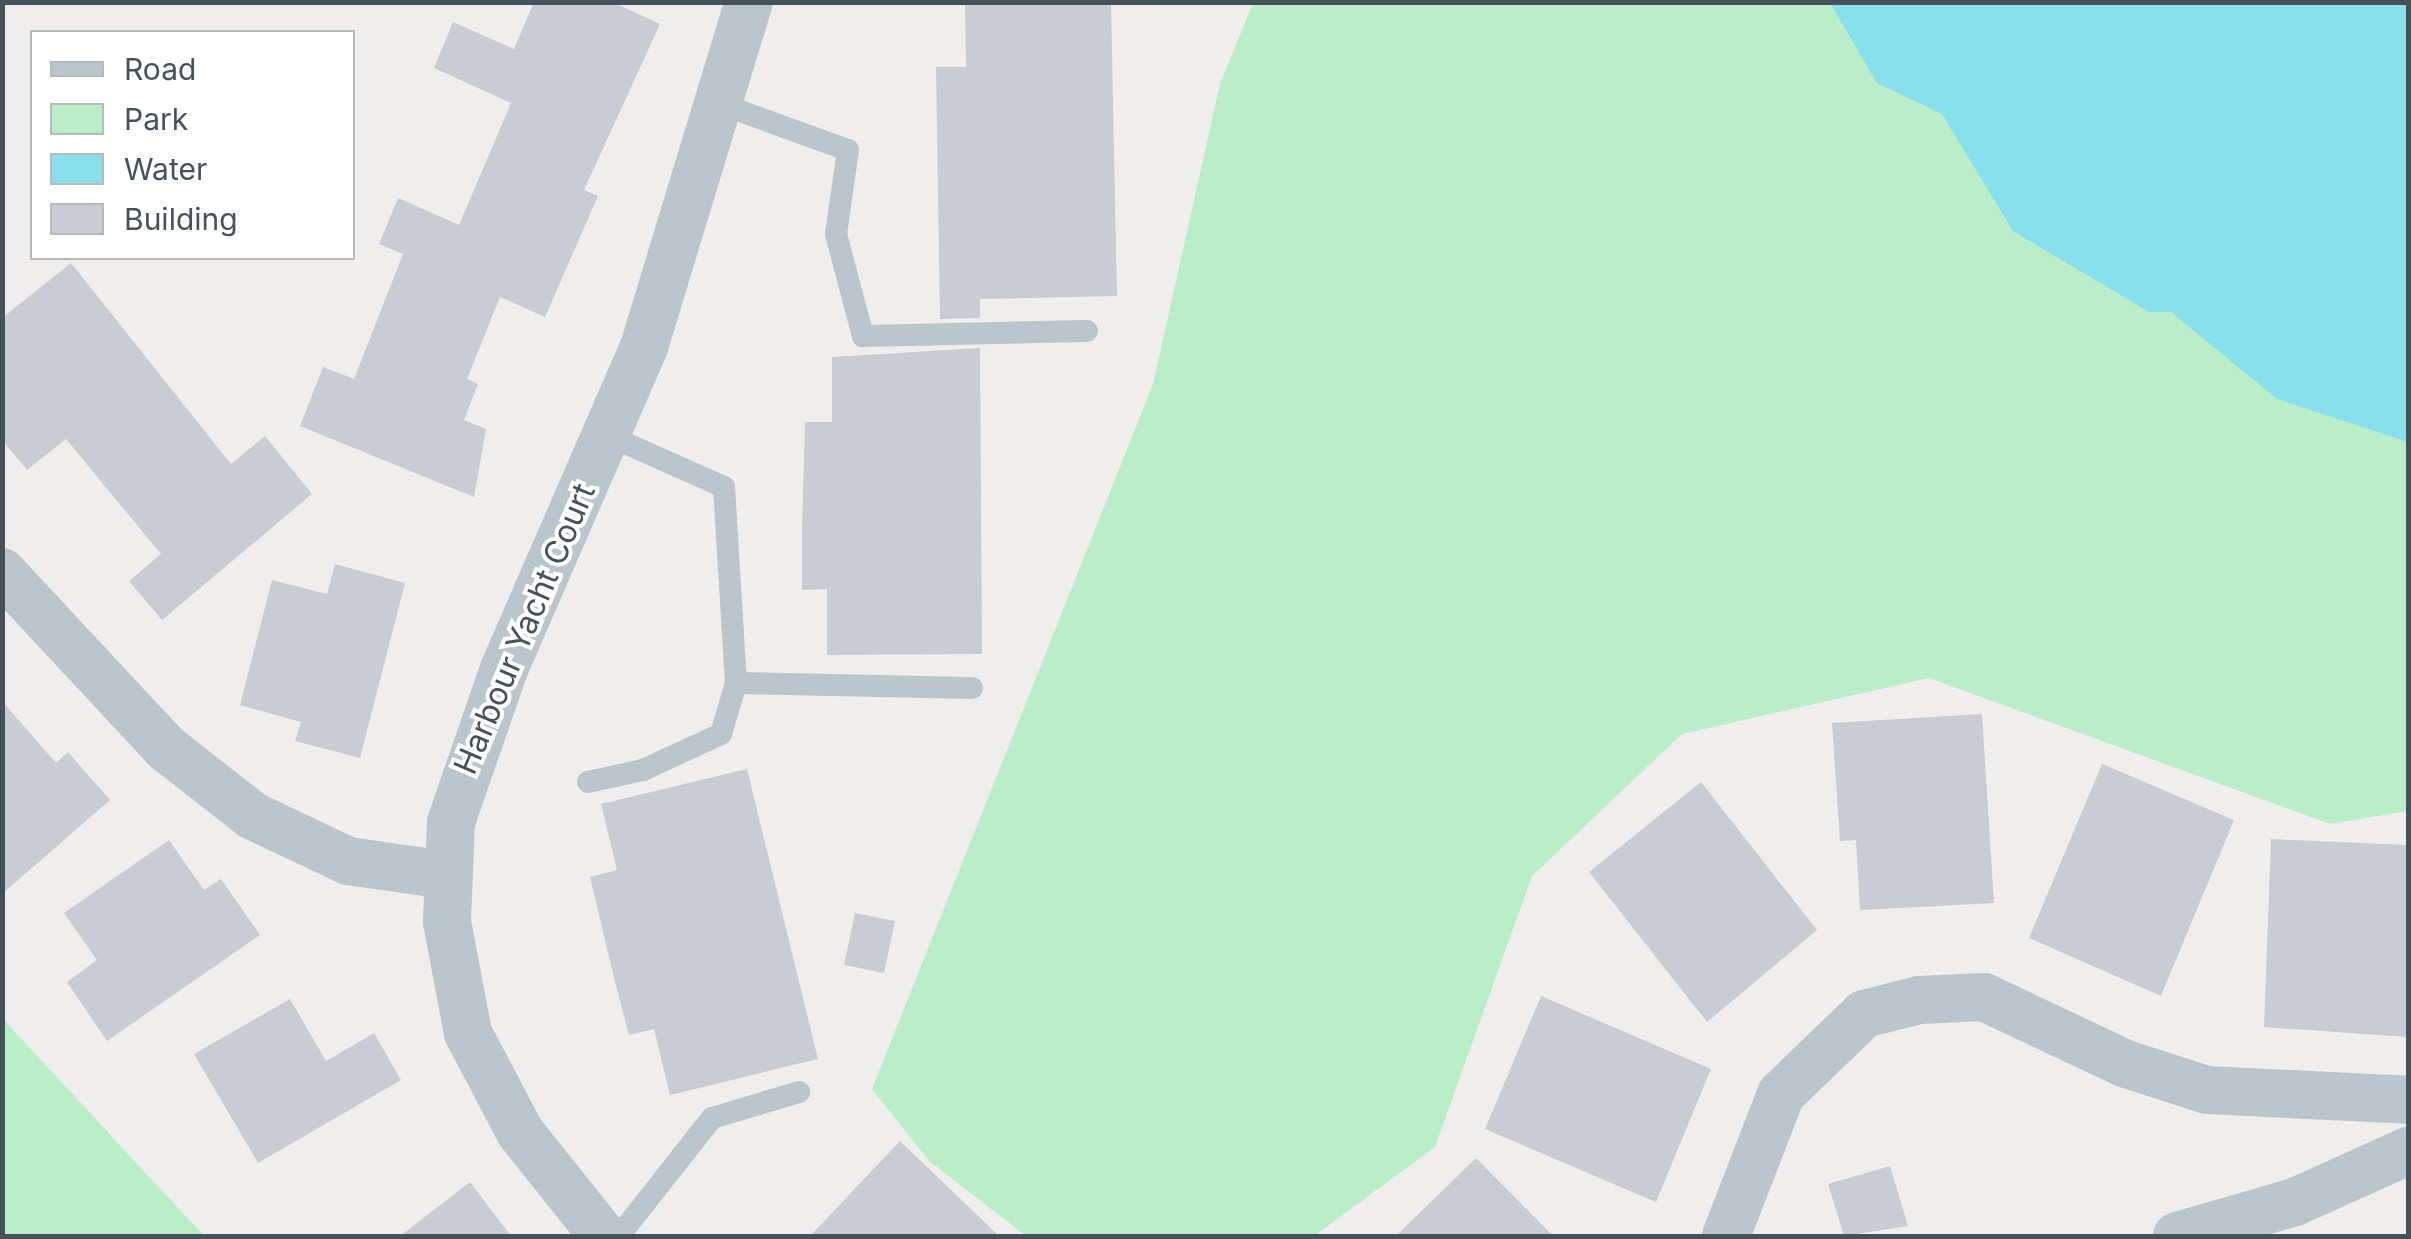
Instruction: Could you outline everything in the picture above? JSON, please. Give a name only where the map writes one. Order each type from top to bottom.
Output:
[{"type":"street","name":"Harbour Yacht Court","points":[[604,1236],[520,1132],[468,1033],[446,875],[463,774],[644,347],[749,2]]},
{"type":"street","points":[[2,572],[166,748],[253,816],[348,860],[446,875]]},
{"type":"street","points":[[1726,1236],[1781,1094],[1864,1014],[1919,1000],[1984,997],[2126,1064],[2207,1090],[2408,1100]]},
{"type":"street","points":[[2177,1236],[2295,1202],[2408,1151]]},
{"type":"lane","points":[[718,103],[848,150],[836,234],[863,336],[1087,330]]},
{"type":"lane","points":[[588,782],[643,770],[721,734],[736,683],[724,487],[607,435]]},
{"type":"lane","points":[[736,683],[972,688]]},
{"type":"lane","points":[[618,1236],[712,1118],[799,1092]]},
{"type":"green space","points":[[1253,3],[2408,3],[2408,811],[2330,824],[1929,678],[1682,734],[1532,876],[1435,1147],[1314,1236],[1026,1236],[929,1161],[872,1089],[1153,384],[1220,84]]},
{"type":"green space","points":[[3,1019],[204,1236],[3,1236]]},
{"type":"water","points":[[1830,3],[2408,3],[2408,442],[2277,399],[2171,312],[2149,312],[2013,231],[1942,114],[1877,83]]},
{"type":"building","points":[[534,2],[612,2],[660,24],[584,190],[598,196],[545,317],[500,297],[467,379],[478,384],[464,420],[486,429],[474,497],[300,426],[323,367],[354,379],[403,254],[379,244],[398,198],[459,225],[511,103],[434,68],[453,22],[514,49]]},
{"type":"building","points":[[965,2],[1111,2],[1117,296],[980,299],[980,318],[940,319],[936,67],[966,67]]},
{"type":"building","points":[[71,263],[231,464],[265,436],[312,494],[162,620],[129,581],[161,554],[66,439],[27,470],[2,440],[2,318]]},
{"type":"building","points":[[980,348],[982,654],[827,655],[827,589],[802,590],[802,531],[805,422],[832,422],[832,357]]},
{"type":"building","points":[[335,564],[405,583],[360,758],[295,741],[301,722],[240,705],[272,580],[327,594]]},
{"type":"building","points":[[2,701],[56,763],[68,752],[110,800],[2,894]]},
{"type":"building","points":[[1982,714],[1994,903],[1860,910],[1856,840],[1840,841],[1832,723]]},
{"type":"building","points":[[2102,764],[2234,820],[2161,996],[2029,938]]},
{"type":"building","points":[[747,769],[818,1059],[670,1095],[654,1029],[629,1035],[590,877],[617,870],[601,804]]},
{"type":"building","points":[[1701,782],[1817,930],[1707,1022],[1589,872]]},
{"type":"building","points":[[2271,839],[2408,845],[2407,1037],[2264,1027]]},
{"type":"building","points":[[169,840],[204,890],[221,879],[260,935],[107,1041],[67,982],[97,960],[64,913]]},
{"type":"building","points":[[855,913],[895,921],[884,973],[844,965]]},
{"type":"building","points":[[1541,996],[1711,1069],[1656,1202],[1485,1129]]},
{"type":"building","points":[[290,999],[326,1061],[374,1033],[401,1080],[258,1163],[194,1054]]},
{"type":"building","points":[[900,1141],[999,1236],[810,1236]]},
{"type":"building","points":[[1476,1158],[1553,1236],[1396,1236]]},
{"type":"building","points":[[1890,1166],[1908,1226],[1844,1236],[1828,1184]]},
{"type":"building","points":[[470,1182],[511,1236],[400,1236]]}]
